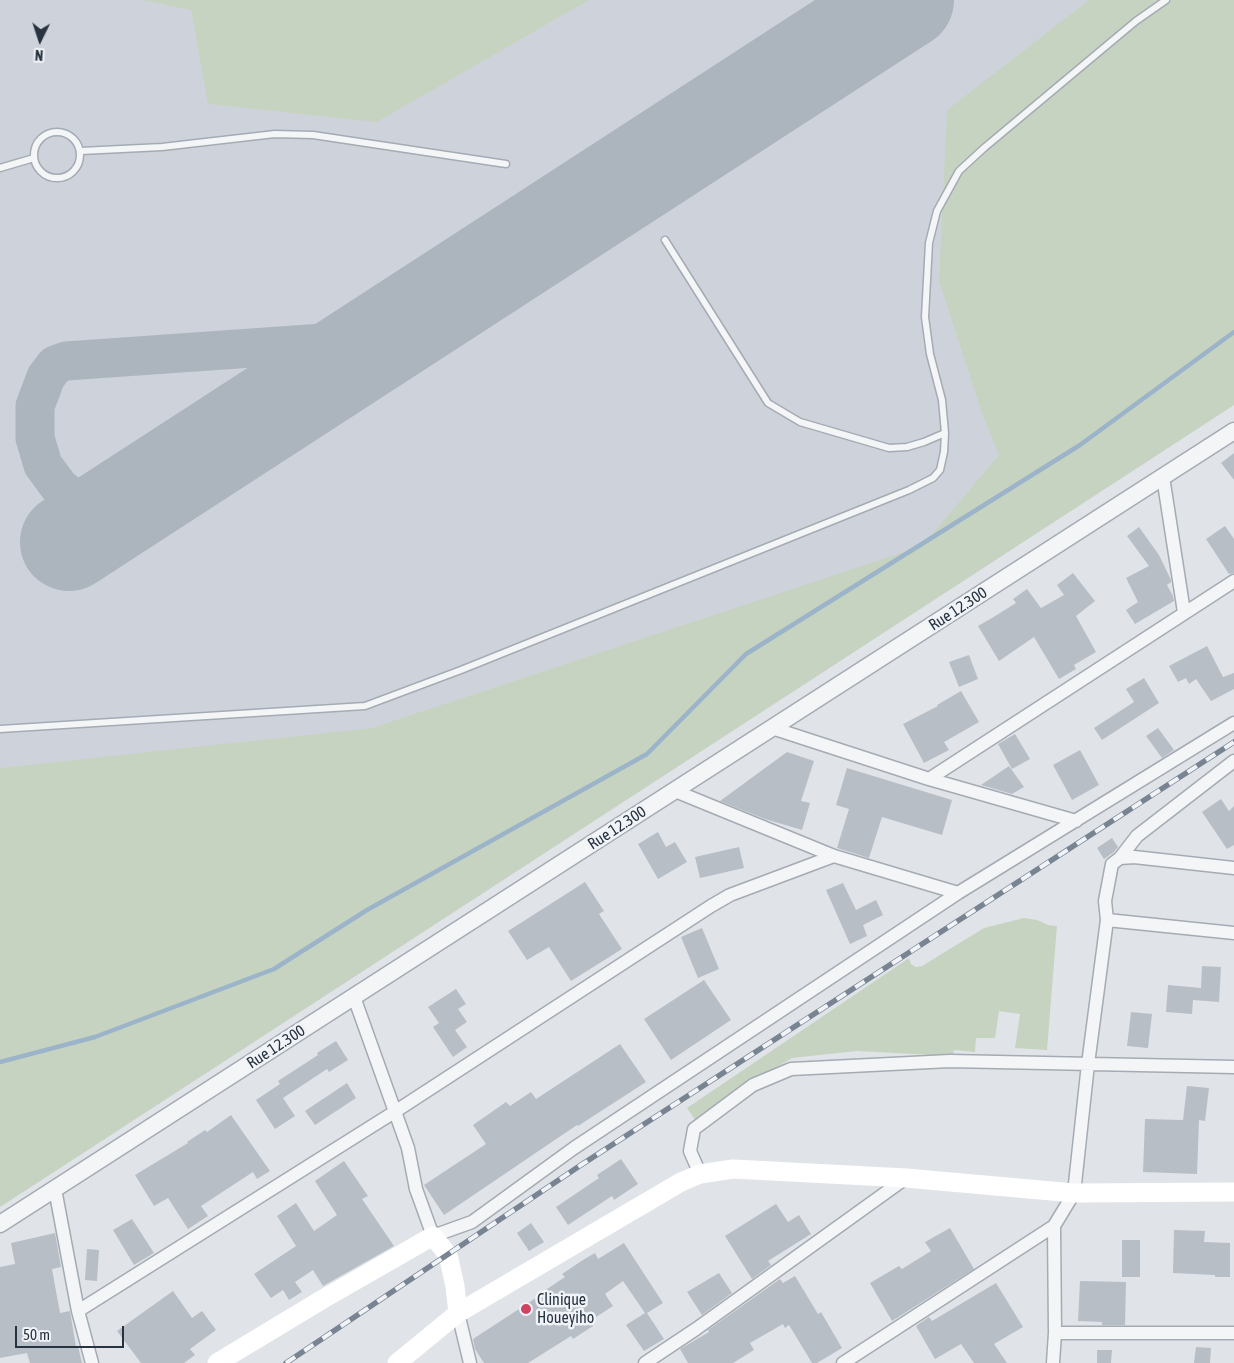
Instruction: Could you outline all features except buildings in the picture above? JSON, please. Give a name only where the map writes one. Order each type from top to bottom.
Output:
[{"type":"main road","points":[[397,1363],[458,1313],[681,1182],[700,1174],[733,1169],[906,1178],[1074,1192],[1234,1192]]},
{"type":"main road","points":[[217,1363],[432,1236],[448,1256],[455,1286],[458,1313]]},
{"type":"street","name":"Rue 12.300","points":[[0,1224],[1234,431]]},
{"type":"street","points":[[1163,477],[1184,612]]},
{"type":"street","points":[[929,779],[1234,581]]},
{"type":"street","points":[[354,997],[396,1111],[408,1148],[416,1189],[432,1236],[472,1222],[574,1148],[958,893],[1234,723]]},
{"type":"street","points":[[772,728],[929,779],[1076,821]]},
{"type":"street","points":[[843,1363],[1054,1226],[1074,1192],[1088,1064],[1107,920],[1105,901],[1112,864],[1120,858],[1137,836],[1234,761]]},
{"type":"street","points":[[675,790],[834,856],[958,893]]},
{"type":"street","points":[[78,1311],[396,1111],[711,906],[730,895],[834,856]]},
{"type":"street","points":[[1120,858],[1134,857],[1234,868]]},
{"type":"street","points":[[1107,920],[1234,933]]},
{"type":"street","points":[[700,1174],[690,1151],[694,1129],[753,1085],[791,1069],[950,1061],[1234,1068]]},
{"type":"street","points":[[645,1363],[906,1178]]},
{"type":"street","points":[[55,1189],[78,1311],[92,1363]]},
{"type":"street","points":[[1053,1363],[1055,1333],[1054,1226]]},
{"type":"street","points":[[458,1313],[470,1363]]},
{"type":"street","points":[[1055,1333],[1234,1332]]},
{"type":"lane","points":[[0,729],[365,706],[461,670],[909,490],[932,478],[940,470],[944,452],[945,433],[942,400],[930,354],[925,317],[929,243],[937,210],[959,171],[984,148],[1136,21],[1166,0]]},
{"type":"lane","points":[[54,132],[66,133],[71,136],[76,140],[81,151],[77,168],[70,175],[61,178],[52,178],[44,174],[37,167],[34,158],[35,146],[42,137],[54,132]]},
{"type":"lane","points":[[81,151],[162,148],[275,134],[313,135],[506,164]]},
{"type":"lane","points":[[0,168],[34,158]]},
{"type":"lane","points":[[665,240],[768,403],[800,422],[889,448],[907,447],[945,433]]},
{"type":"shaded area","points":[[0,0],[1234,0],[1234,405],[0,1207]]},
{"type":"green space","points":[[142,0],[589,0],[377,122],[208,104],[191,10]]},
{"type":"green space","points":[[1089,0],[1234,0],[1234,405],[0,1207],[0,768],[372,728],[922,546],[999,455],[983,416],[939,281],[947,110]]},
{"type":"green space","points":[[1024,918],[1057,926],[1047,1050],[1015,1048],[1020,1014],[999,1011],[995,1038],[976,1038],[975,1052],[954,1050],[953,1056],[857,1051],[792,1058],[730,1095],[696,1121],[687,1108],[909,958],[911,964],[916,967],[922,966],[984,928]]},
{"type":"waterway","points":[[0,1062],[95,1037],[274,969],[367,910],[647,754],[746,654],[1080,445],[1234,332]]},
{"type":"taxiway","points":[[230,438],[219,451],[208,475],[189,496],[165,510],[137,517],[110,515],[82,505],[60,488],[43,465],[35,438],[35,406],[46,377],[55,365],[66,361],[352,341],[372,338],[395,331]]},
{"type":"runway","points":[[69,542],[905,0]]},
{"type":"railway","points":[[286,1363],[581,1165],[1234,742]]},
{"type":"place","name":"Clinique Houeyiho","points":[[526,1309]]}]
